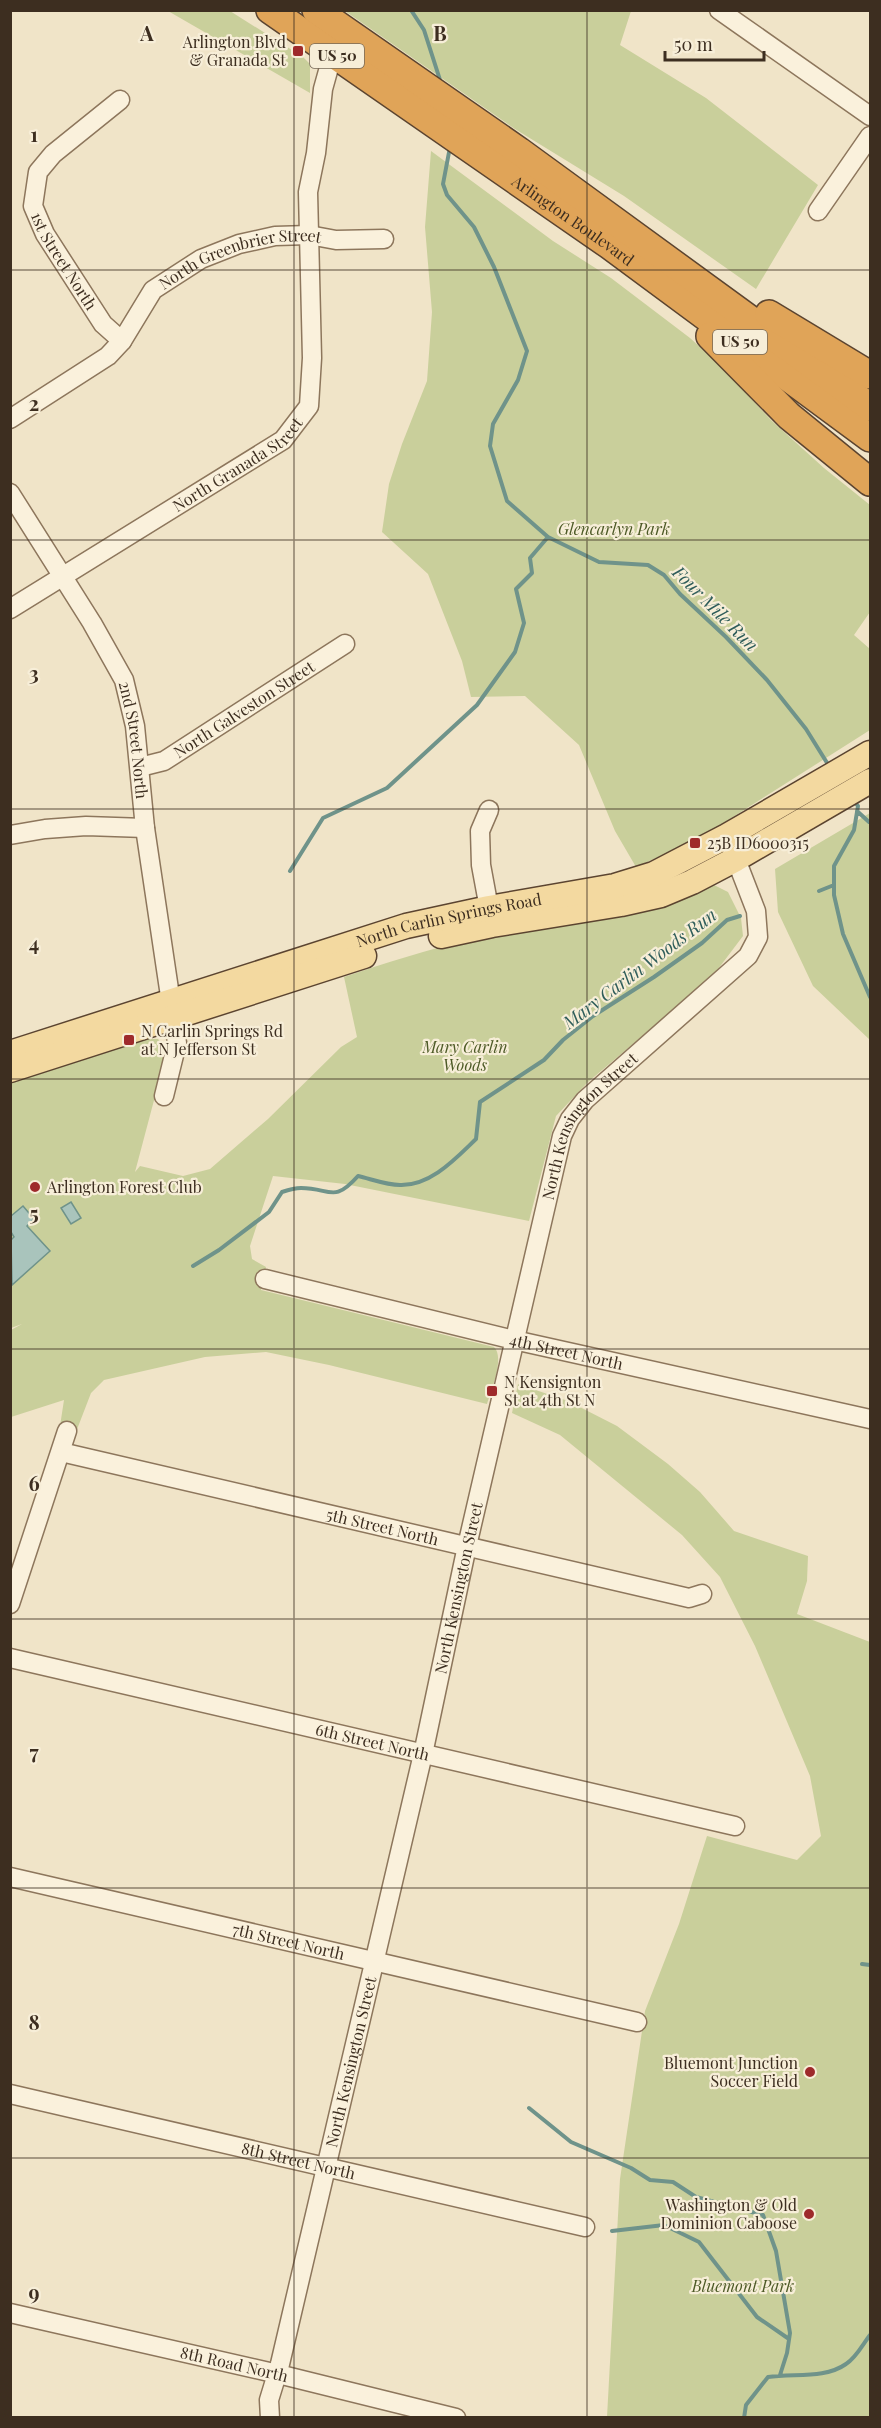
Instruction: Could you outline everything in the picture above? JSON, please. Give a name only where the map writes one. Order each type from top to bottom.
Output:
[{"type":"highway","name":"Arlington Boulevard","points":[[270,10],[529,190],[616,236],[870,407]]},
{"type":"highway","name":"Arlington Boulevard","points":[[316,10],[519,151],[616,236],[870,438]]},
{"type":"highway","points":[[616,236],[870,375]]},
{"type":"highway","points":[[616,236],[698,324],[789,416],[870,482]]},
{"type":"main road","name":"North Carlin Springs Road","points":[[490,916],[615,886],[654,874],[727,836],[817,784],[867,769]]},
{"type":"main road","name":"North Carlin Springs Road","points":[[10,1070],[170,1009],[406,926],[621,904],[660,895],[692,882],[736,859],[829,805],[867,769]]},
{"type":"main road","name":"North Carlin Springs Road","points":[[10,1053],[170,1009]]},
{"type":"street","points":[[719,10],[870,116]]},
{"type":"street","name":"North Granada Street","points":[[10,609],[283,440],[309,406],[312,358],[308,192],[316,153],[323,89],[333,53]]},
{"type":"street","name":"1st Street North","points":[[120,100],[53,154],[38,172],[33,206],[45,234],[103,324],[122,342]]},
{"type":"street","points":[[818,211],[870,136]]},
{"type":"street","name":"North Greenbrier Street","points":[[10,419],[108,356],[122,342],[153,290],[201,259],[239,244],[275,236],[309,235],[336,240],[384,239]]},
{"type":"street","name":"2nd Street North","points":[[10,493],[92,623],[124,680],[135,726],[146,828],[170,1009],[177,1043],[164,1096]]},
{"type":"street","name":"North Galveston Street","points":[[140,767],[164,761],[345,644]]},
{"type":"street","points":[[489,810],[480,831],[481,865],[490,916]]},
{"type":"street","points":[[10,835],[45,829],[86,826],[146,828]]},
{"type":"street","name":"North Kensington Street","points":[[270,2418],[269,2400],[278,2374],[423,1754],[467,1546],[562,1136],[570,1119],[585,1100],[748,956],[758,937],[758,924],[752,895],[727,836]]},
{"type":"street","name":"4th Street North","points":[[265,1279],[514,1340],[870,1419]]},
{"type":"street","points":[[10,1604],[67,1431]]},
{"type":"street","name":"5th Street North","points":[[61,1452],[688,1598],[702,1594]]},
{"type":"street","name":"6th Street North","points":[[10,1658],[735,1826]]},
{"type":"street","name":"7th Street North","points":[[10,1877],[374,1959],[637,2022]]},
{"type":"street","name":"8th Street North","points":[[10,2094],[585,2228]]},
{"type":"street","name":"8th Road North","points":[[10,2313],[278,2374],[456,2418]]},
{"type":"green space","points":[[168,11],[230,11],[303,57],[310,64],[310,93]]},
{"type":"green space","points":[[345,11],[631,11],[620,45],[706,98],[818,185],[756,289],[624,196],[515,129]]},
{"type":"green space","name":"Glencarlyn Park","points":[[431,151],[553,241],[611,278],[690,338],[720,365],[772,421],[824,468],[870,505],[870,612],[854,635],[870,649],[870,730],[700,838],[636,867],[615,831],[579,745],[525,696],[471,697],[462,661],[428,574],[382,532],[389,484],[427,381],[432,312],[425,227]]},
{"type":"green space","points":[[870,813],[870,1040],[813,986],[778,912],[775,869]]},
{"type":"green space","name":"Mary Carlin Woods","points":[[714,885],[728,892],[741,918],[743,936],[712,977],[588,1082],[556,1116],[529,1221],[345,1184],[273,1176],[250,1246],[252,1259],[266,1267],[261,1290],[494,1347],[497,1352],[498,1366],[487,1404],[266,1352],[205,1357],[104,1380],[91,1393],[76,1432],[60,1426],[64,1400],[11,1417],[11,1330],[22,1324],[11,1328],[11,1082],[147,1039],[158,1039],[164,1046],[166,1055],[135,1172],[140,1166],[183,1176],[210,1169],[268,1119],[341,1047],[357,1037],[344,977],[455,944],[625,914],[685,897]]},
{"type":"green space","name":"Bluemont Park","points":[[518,1384],[568,1401],[617,1426],[668,1464],[700,1492],[734,1531],[808,1556],[807,1581],[797,1614],[870,1642],[870,2417],[607,2417],[620,2179],[645,2011],[679,1924],[707,1836],[797,1860],[821,1836],[810,1776],[755,1646],[720,1577],[682,1535],[560,1435],[512,1413]]},
{"type":"water","points":[[71,1202],[81,1218],[71,1224],[61,1208]]},
{"type":"water","points":[[23,1206],[34,1219],[27,1226],[50,1251],[12,1285],[11,1240],[14,1237],[11,1232],[11,1216]]},
{"type":"waterway","name":"Four Mile Run","points":[[411,10],[424,30],[441,83]]},
{"type":"waterway","name":"Four Mile Run","points":[[450,147],[443,184],[447,195],[474,227],[494,267],[527,351],[518,380],[493,424],[490,446],[507,501],[548,537],[599,562],[648,565],[664,575],[680,594],[767,680],[806,729],[829,766]]},
{"type":"waterway","points":[[290,871],[323,818],[387,788],[477,705],[515,652],[524,623],[516,589],[532,573],[530,558],[548,537]]},
{"type":"waterway","name":"Four Mile Run","points":[[854,801],[858,806],[854,830],[834,866],[834,895],[843,934],[870,997]]},
{"type":"waterway","points":[[857,811],[869,822]]},
{"type":"waterway","name":"Mary Carlin Woods Run","points":[[819,891],[834,885]]},
{"type":"waterway","name":"Mary Carlin Woods Run","points":[[193,1266],[219,1250],[269,1212],[282,1192],[301,1188],[337,1192],[350,1185],[358,1176],[384,1183],[411,1184],[442,1170],[476,1139],[480,1102],[544,1060],[563,1040],[593,1016],[702,943],[727,920],[740,916]]},
{"type":"waterway","points":[[862,1964],[870,1965]]},
{"type":"waterway","points":[[529,2108],[571,2142],[631,2168],[650,2180],[673,2182],[696,2197],[763,2215],[776,2251],[790,2333],[780,2375]]},
{"type":"waterway","points":[[612,2231],[664,2225],[699,2242],[757,2317],[789,2339]]},
{"type":"waterway","name":"Four Mile Run","points":[[744,2418],[746,2405],[768,2377],[819,2374],[838,2369],[853,2358],[870,2335]]},
{"type":"place","name":"Arlington Blvd & Granada St","points":[[298,51]]},
{"type":"place","name":"25B ID6000315","points":[[695,843]]},
{"type":"place","name":"N Carlin Springs Rd at N Jefferson St","points":[[129,1040]]},
{"type":"place","name":"Arlington Forest Club","points":[[35,1187]]},
{"type":"place","name":"N Kensignton St at 4th St N","points":[[492,1391]]},
{"type":"place","name":"Bluemont Junction Soccer Field","points":[[810,2072]]},
{"type":"place","name":"Washington & Old Dominion Caboose","points":[[809,2214]]}]
